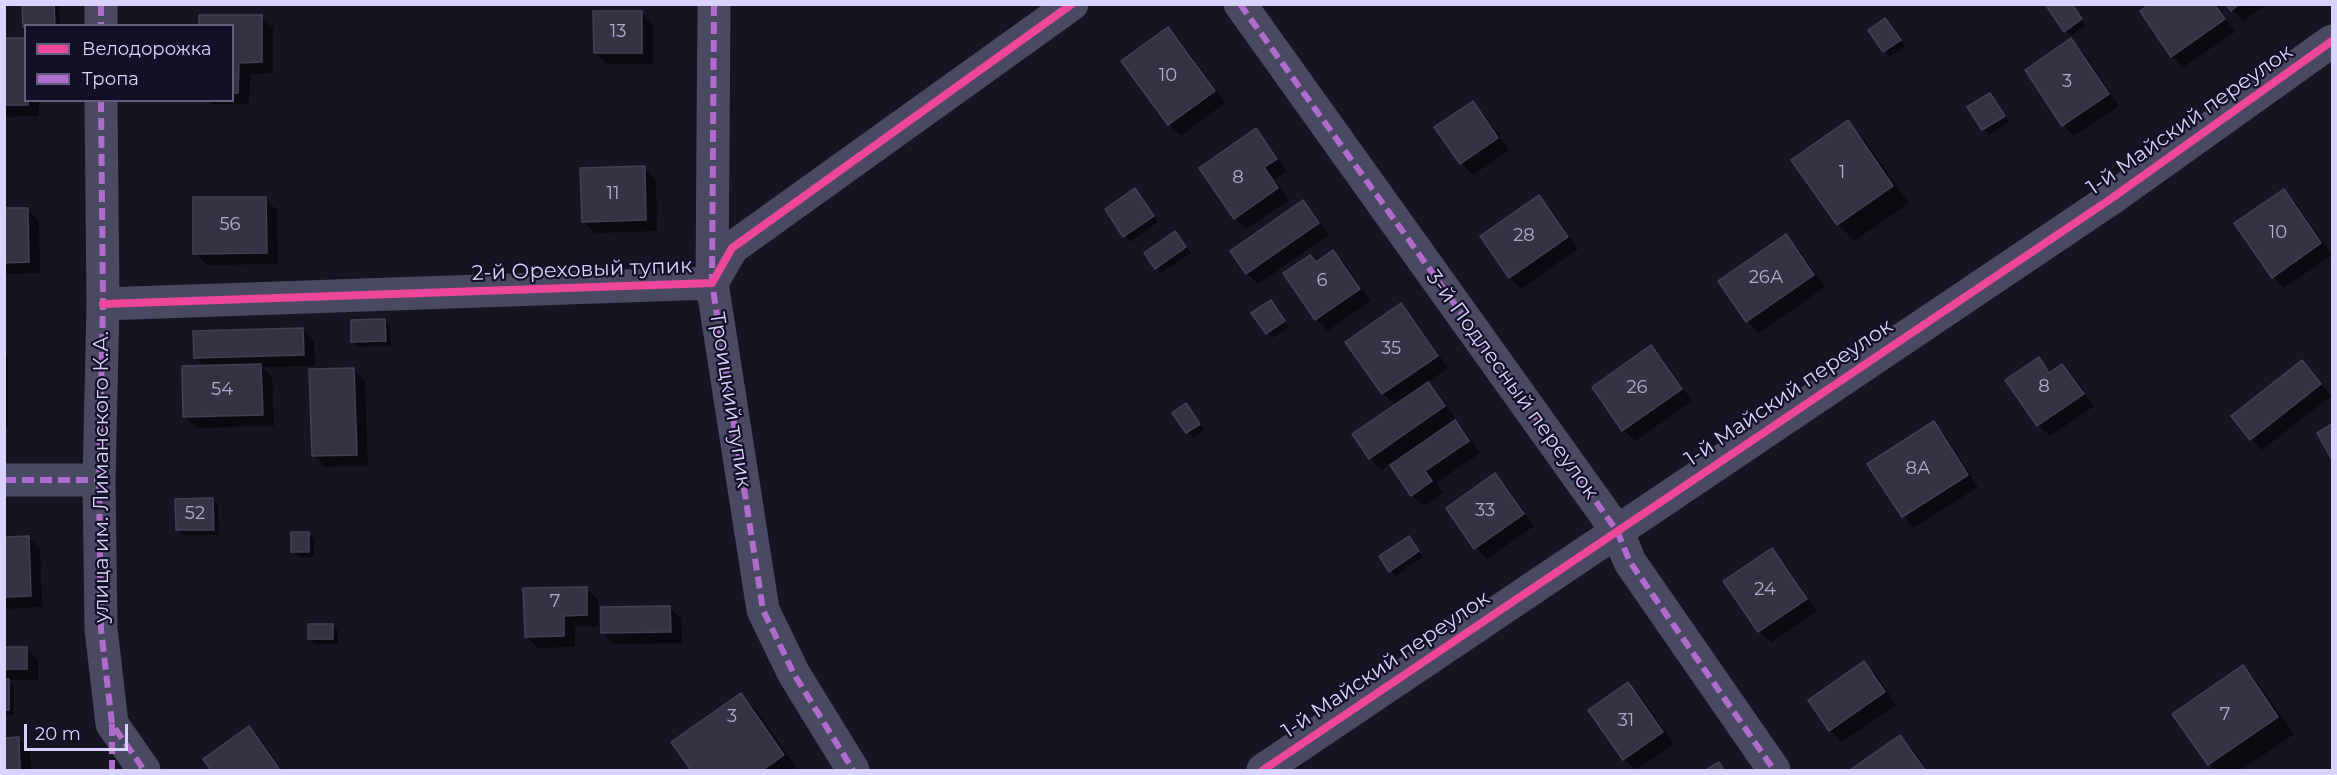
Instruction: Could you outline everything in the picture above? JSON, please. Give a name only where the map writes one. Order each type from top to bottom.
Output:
[{"type":"street","points":[[100,4],[101,24]]},
{"type":"street","name":"Троицкий тупик","points":[[714,4],[712,283],[763,610],[794,674],[853,771]]},
{"type":"street","name":"2-й Ореховый тупик","points":[[103,304],[712,283],[732,248],[1072,4]]},
{"type":"street","name":"3-й Подлесный переулок","points":[[1240,4],[1617,531],[1630,562],[1774,771]]},
{"type":"street","name":"1-й Майский переулок","points":[[1263,771],[2112,198],[2332,41]]},
{"type":"street","name":"улица им. Лиманского К.А.","points":[[101,102],[103,304],[99,480],[101,629],[112,724],[144,771]]},
{"type":"street","points":[[4,480],[99,480]]},
{"type":"street","points":[[112,724],[112,771]]},
{"type":"building","points":[[22,4],[54,4],[55,24],[24,24],[23,27]]},
{"type":"building","points":[[2045,4],[2072,4],[2082,19],[2064,32]]},
{"type":"building","points":[[2150,4],[2214,4],[2225,19],[2171,57],[2140,11]]},
{"type":"building","points":[[2226,4],[2239,4],[2231,11]]},
{"type":"building","points":[[593,11],[642,11],[642,53],[594,53]]},
{"type":"building","points":[[199,15],[262,15],[262,62],[239,63],[238,93],[234,93],[234,24],[199,24]]},
{"type":"building","points":[[1885,18],[1901,40],[1883,52],[1868,30]]},
{"type":"building","points":[[1168,27],[1215,91],[1168,125],[1121,61]]},
{"type":"building","points":[[4,38],[24,38],[24,102],[28,102],[28,105],[4,105]]},
{"type":"building","points":[[2071,38],[2109,94],[2062,126],[2025,70]]},
{"type":"building","points":[[1990,93],[2005,116],[1982,130],[1967,107]]},
{"type":"building","points":[[1473,101],[1498,138],[1460,164],[1434,127]]},
{"type":"building","points":[[1848,120],[1893,186],[1837,225],[1791,160]]},
{"type":"building","points":[[1256,128],[1277,159],[1264,167],[1278,188],[1234,219],[1199,168]]},
{"type":"building","points":[[645,166],[646,220],[582,222],[580,168]]},
{"type":"building","points":[[1135,188],[1154,216],[1123,237],[1105,209]]},
{"type":"building","points":[[2284,189],[2321,243],[2272,278],[2234,223]]},
{"type":"building","points":[[1539,195],[1568,237],[1509,278],[1480,236]]},
{"type":"building","points":[[193,197],[266,197],[267,253],[193,254]]},
{"type":"building","points":[[1303,200],[1319,223],[1246,274],[1230,251]]},
{"type":"building","points":[[4,208],[28,208],[29,262],[4,263]]},
{"type":"building","points":[[1175,231],[1186,247],[1155,269],[1144,253]]},
{"type":"building","points":[[1786,234],[1814,275],[1746,322],[1718,281]]},
{"type":"building","points":[[1333,250],[1360,289],[1315,320],[1283,273],[1310,255],[1316,262]]},
{"type":"building","points":[[1271,300],[1285,321],[1266,334],[1251,313]]},
{"type":"building","points":[[1401,303],[1438,356],[1382,394],[1345,342]]},
{"type":"building","points":[[385,319],[386,341],[351,342],[351,320]]},
{"type":"building","points":[[303,328],[304,355],[194,358],[193,331]]},
{"type":"building","points":[[1651,345],[1682,389],[1622,431],[1592,387]]},
{"type":"building","points":[[2039,357],[2049,373],[2062,364],[2084,394],[2037,426],[2005,380]]},
{"type":"building","points":[[2302,360],[2321,384],[2250,440],[2231,416]]},
{"type":"building","points":[[261,364],[263,415],[183,417],[182,366]]},
{"type":"building","points":[[354,368],[357,455],[312,456],[309,369]]},
{"type":"building","points":[[1428,382],[1445,406],[1369,459],[1352,434]]},
{"type":"building","points":[[1186,403],[1200,424],[1186,433],[1172,413]]},
{"type":"building","points":[[1455,420],[1469,441],[1425,471],[1432,481],[1411,496],[1390,465]]},
{"type":"building","points":[[1934,421],[1968,475],[1902,517],[1867,464]]},
{"type":"building","points":[[2332,424],[2332,460],[2317,433]]},
{"type":"building","points":[[1495,473],[1524,514],[1474,549],[1446,508]]},
{"type":"building","points":[[213,498],[214,530],[176,530],[175,499]]},
{"type":"building","points":[[291,532],[309,532],[309,552],[291,552]]},
{"type":"building","points":[[29,536],[31,596],[4,597],[4,537]]},
{"type":"building","points":[[1409,536],[1419,551],[1389,572],[1379,556]]},
{"type":"building","points":[[1772,548],[1807,599],[1758,632],[1723,581]]},
{"type":"building","points":[[587,587],[587,615],[564,616],[564,636],[525,637],[523,588]]},
{"type":"building","points":[[670,606],[671,632],[601,633],[601,607]]},
{"type":"building","points":[[308,624],[333,624],[333,639],[308,639]]},
{"type":"building","points":[[4,647],[27,647],[27,669],[4,669]]},
{"type":"building","points":[[1864,661],[1885,692],[1829,731],[1808,700]]},
{"type":"building","points":[[2243,665],[2278,717],[2208,765],[2172,714]]},
{"type":"building","points":[[4,679],[9,679],[9,710],[4,710]]},
{"type":"building","points":[[1628,682],[1663,732],[1623,760],[1588,710]]},
{"type":"building","points":[[741,693],[784,755],[763,770],[691,770],[671,742]]},
{"type":"building","points":[[249,726],[280,770],[211,770],[203,759]]},
{"type":"building","points":[[1900,735],[1925,770],[1850,770]]},
{"type":"building","points":[[19,737],[20,770],[4,770],[4,738]]},
{"type":"building","points":[[1719,762],[1724,770],[1706,770]]},
{"type":"marked path","points":[[101,4],[101,24]]},
{"type":"marked path","points":[[714,4],[712,283],[763,610],[794,674],[853,770]]},
{"type":"marked path","points":[[1240,4],[1617,531],[1630,562],[1774,770]]},
{"type":"marked path","points":[[101,102],[103,304],[99,480],[101,629],[112,724],[144,770]]},
{"type":"marked path","points":[[4,480],[99,480]]},
{"type":"marked path","points":[[112,724],[112,770]]},
{"type":"cycle path","points":[[103,304],[712,283],[732,248],[1072,4]]},
{"type":"cycle path","points":[[1263,770],[2112,198],[2332,41]]}]
